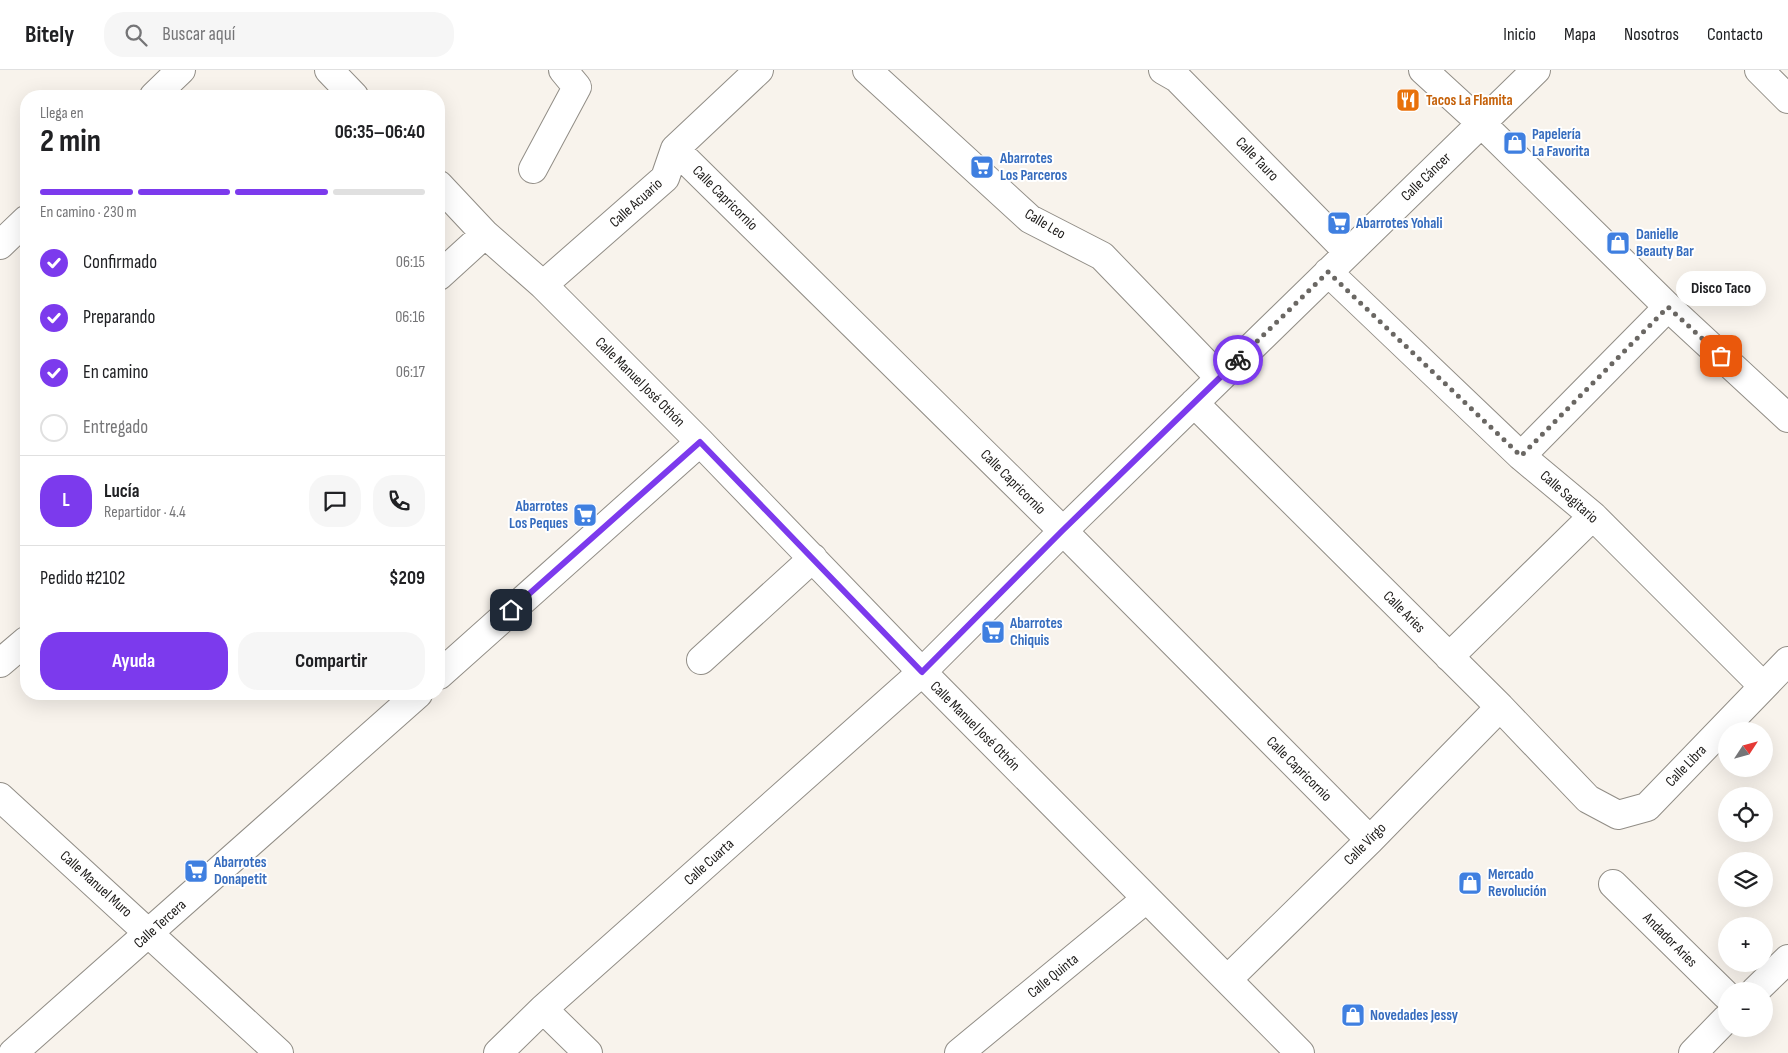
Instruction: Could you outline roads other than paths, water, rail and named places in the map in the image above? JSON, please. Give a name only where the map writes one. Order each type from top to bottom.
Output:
[{"type":"street","points":[[160,90],[181,70]]},
{"type":"street","points":[[329,70],[348,90]]},
{"type":"street","name":"Calle Acuario","points":[[543,285],[665,178],[675,149],[759,70]]},
{"type":"street","name":"Calle Leo","points":[[867,70],[1030,219],[1102,256],[1220,378]]},
{"type":"street","name":"Calle Tauro","points":[[1163,70],[1177,78],[1348,252]]},
{"type":"street","points":[[1423,70],[1482,124],[1668,307],[1788,418]]},
{"type":"street","name":"Calle Cáncer","points":[[922,672],[1062,531],[1536,70]]},
{"type":"street","points":[[1759,70],[1788,99]]},
{"type":"street","points":[[533,169],[570,78]]},
{"type":"street","name":"Calle Capricornio","points":[[675,149],[1062,531],[1370,840]]},
{"type":"street","name":"Calle Manuel José Othón","points":[[445,191],[485,234],[543,285],[700,442],[922,672],[1300,1053]]},
{"type":"street","points":[[0,246],[20,226]]},
{"type":"street","points":[[445,271],[485,234]]},
{"type":"street","name":"Calle Sagitario","points":[[1328,272],[1521,456],[1593,516],[1763,686]]},
{"type":"street","points":[[1521,456],[1668,307]]},
{"type":"street","name":"Calle Aries","points":[[1194,403],[1500,707],[1588,799],[1618,815]]},
{"type":"street","points":[[445,670],[700,442]]},
{"type":"street","points":[[1449,657],[1593,516]]},
{"type":"street","points":[[701,660],[813,558]]},
{"type":"street","points":[[0,663],[20,646]]},
{"type":"street","name":"Calle Libra","points":[[1618,815],[1647,807],[1788,661]]},
{"type":"street","name":"Calle Cuarta","points":[[498,1053],[543,1009],[922,672]]},
{"type":"street","name":"Calle Tercera","points":[[14,1053],[411,700]]},
{"type":"street","name":"Calle Virgo","points":[[1228,979],[1370,840],[1500,707]]},
{"type":"street","name":"Calle Manuel Muro","points":[[0,798],[279,1053]]},
{"type":"street","name":"Andador Aries","points":[[1613,884],[1718,987]]},
{"type":"street","name":"Calle Quinta","points":[[960,1053],[1146,899]]},
{"type":"street","points":[[1764,982],[1788,959]]},
{"type":"street","points":[[543,1009],[588,1053]]},
{"type":"street","points":[[1693,1053],[1718,1027]]},
{"type":"place","name":"Tacos La Flamita","points":[[1408,100]]},
{"type":"place","name":"Papelería La Favorita","points":[[1515,143]]},
{"type":"place","name":"Abarrotes Los Parceros","points":[[982,167]]},
{"type":"place","name":"Abarrotes Yohali","points":[[1339,223]]},
{"type":"place","name":"Danielle Beauty Bar","points":[[1618,243]]},
{"type":"place","name":"Disco Taco","points":[[1721,356]]},
{"type":"place","name":"Abarrotes Los Peques","points":[[585,515]]},
{"type":"place","name":"Abarrotes Chiquis","points":[[993,632]]},
{"type":"place","name":"Abarrotes Donapetit","points":[[196,871]]},
{"type":"place","name":"Mercado Revolución","points":[[1470,883]]},
{"type":"place","name":"Novedades Jessy","points":[[1353,1015]]}]
